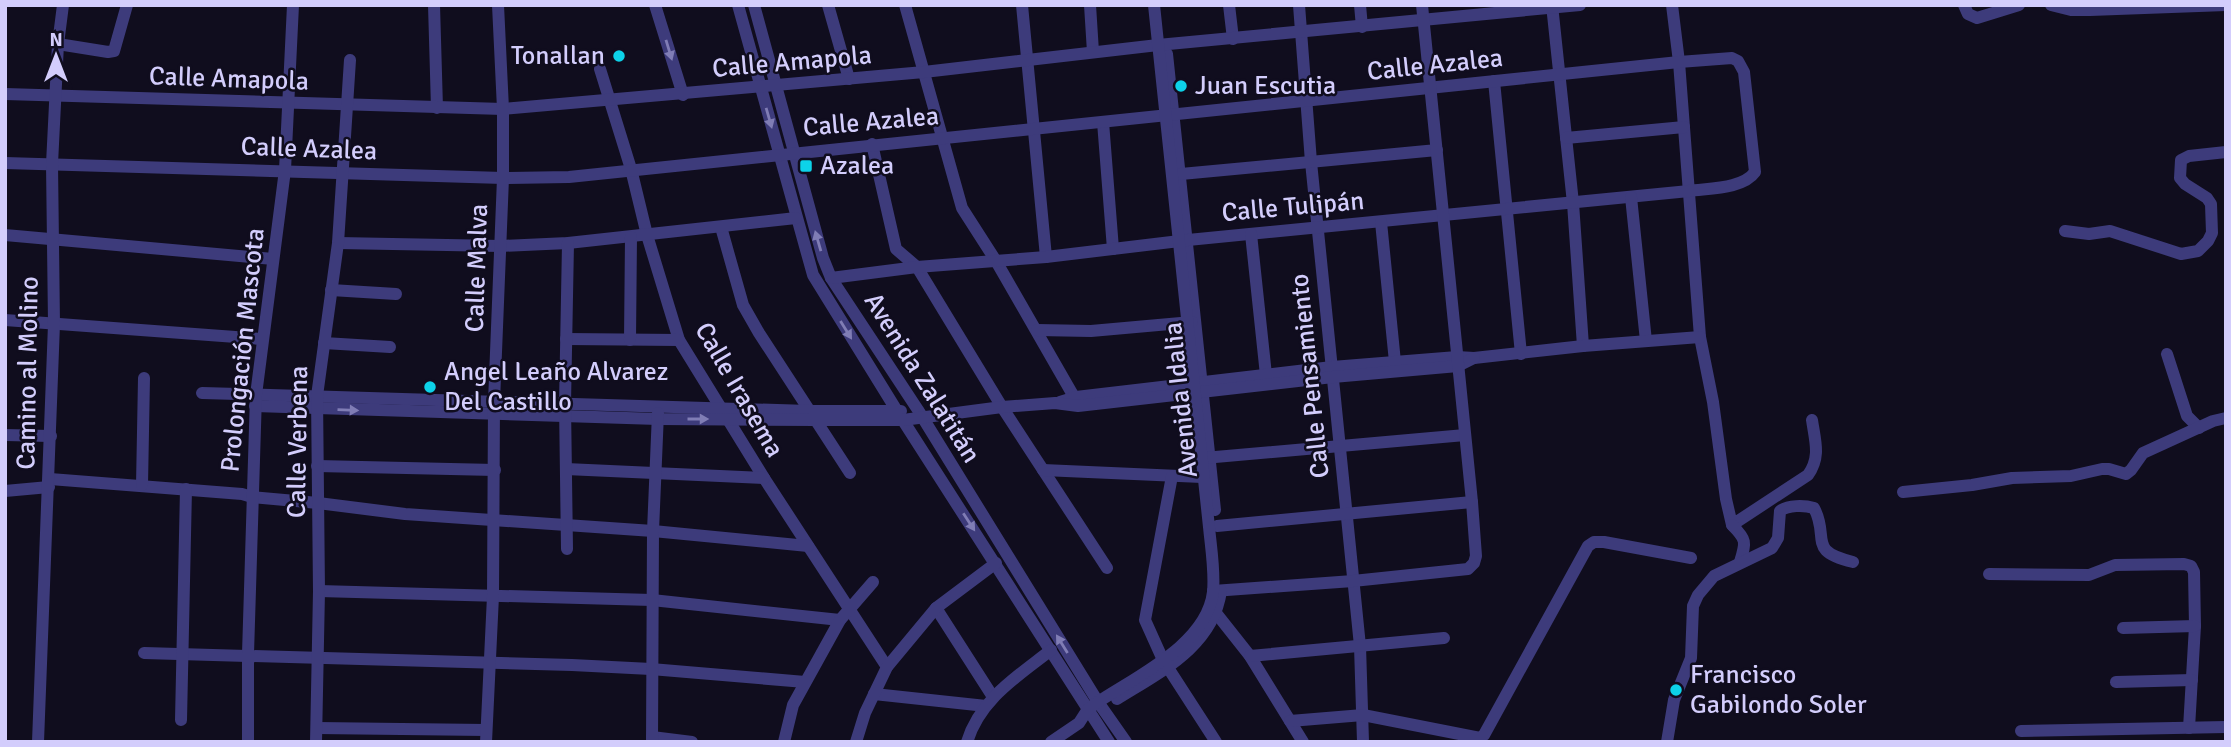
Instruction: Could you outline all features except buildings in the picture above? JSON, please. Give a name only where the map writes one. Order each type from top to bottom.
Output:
[{"type":"street","name":"Camino al Molino","points":[[38,742],[54,324],[52,164],[58,44],[63,5]]},
{"type":"street","points":[[58,44],[114,51],[127,5]]},
{"type":"street","name":"Prolongación Mascota","points":[[248,742],[251,497],[256,401],[285,170],[293,5]]},
{"type":"street","points":[[434,5],[437,108]]},
{"type":"street","name":"Calle Malva","points":[[486,736],[493,596],[494,408],[503,178],[498,5]]},
{"type":"street","points":[[655,5],[683,95]]},
{"type":"street","name":"Avenida Zalatitán","points":[[738,5],[796,218],[810,265],[821,290],[1051,650],[1096,709],[1126,742]]},
{"type":"street","name":"Avenida Zalatitán","points":[[754,5],[822,258],[831,278],[924,414],[1096,709],[1109,742]]},
{"type":"street","points":[[828,5],[849,79]]},
{"type":"street","points":[[905,5],[962,208],[1077,401]]},
{"type":"street","points":[[1022,5],[1046,257]]},
{"type":"street","points":[[1090,5],[1093,52]]},
{"type":"street","name":"Avenida Idalia","points":[[1096,709],[1191,649],[1202,636],[1217,591],[1217,526],[1205,458],[1170,115],[1162,45],[1154,5]]},
{"type":"street","name":"Avenida Idalia","points":[[1162,5],[1162,45]]},
{"type":"street","points":[[1229,5],[1233,39]]},
{"type":"street","name":"Calle Pensamiento","points":[[1299,5],[1311,162],[1360,646],[1363,742]]},
{"type":"street","points":[[1360,5],[1362,27]]},
{"type":"street","points":[[1217,591],[1468,569],[1474,563],[1476,556],[1472,502],[1422,5]]},
{"type":"street","name":"Calle Amapola","points":[[5,94],[503,109],[924,72],[1093,52],[1424,21],[1488,10],[1580,5]]},
{"type":"street","points":[[1672,5],[1679,62],[1700,337],[1713,402],[1726,499],[1732,525],[1744,538],[1745,545],[1740,562]]},
{"type":"street","points":[[1964,8],[1977,18],[2019,5]]},
{"type":"street","points":[[2051,5],[2071,10],[2226,5]]},
{"type":"street","points":[[1552,7],[1573,203],[1583,346]]},
{"type":"street","name":"Calle Azalea","points":[[5,163],[503,178],[569,177],[1725,58],[1738,61],[1744,72],[1755,172]]},
{"type":"street","name":"Calle Verbena","points":[[317,735],[317,402],[338,243],[349,60]]},
{"type":"street","name":"Calle Irasema","points":[[600,69],[679,340],[764,478],[887,667]]},
{"type":"street","points":[[1494,81],[1509,210],[1521,354]]},
{"type":"street","name":"Avenida Idalia","points":[[1170,115],[1181,174],[1183,240]]},
{"type":"street","points":[[1103,122],[1113,248]]},
{"type":"street","points":[[1566,138],[1684,127]]},
{"type":"street","points":[[872,144],[897,249],[895,270]]},
{"type":"street","points":[[1181,174],[1437,150]]},
{"type":"street","points":[[2065,231],[2089,234],[2110,231],[2181,254],[2198,251],[2212,233],[2213,215],[2207,198],[2180,178],[2181,160],[2189,156],[2226,152]]},
{"type":"street","name":"Calle Tulipán","points":[[831,278],[916,267],[1046,257],[1183,240],[1689,191],[1737,184],[1749,180],[1755,172]]},
{"type":"street","points":[[1631,197],[1646,341]]},
{"type":"street","points":[[338,243],[501,246],[568,243],[796,218]]},
{"type":"street","points":[[1381,222],[1395,362]]},
{"type":"street","points":[[721,227],[743,304],[850,473]]},
{"type":"street","points":[[1251,234],[1266,375]]},
{"type":"street","points":[[5,235],[273,259]]},
{"type":"street","points":[[630,340],[631,237]]},
{"type":"street","points":[[567,549],[565,410],[568,243]]},
{"type":"street","points":[[897,249],[916,267],[1002,407],[1107,568]]},
{"type":"street","points":[[331,290],[396,294]]},
{"type":"street","points":[[5,320],[262,339]]},
{"type":"street","points":[[1037,330],[1091,331],[1191,322]]},
{"type":"street","points":[[202,393],[256,401],[658,413],[900,415],[1077,401],[1583,346],[1700,337]]},
{"type":"street","points":[[566,340],[679,340]]},
{"type":"street","points":[[324,343],[390,348]]},
{"type":"street","points":[[2166,354],[2187,416],[2199,428]]},
{"type":"street","points":[[1198,387],[1266,375],[1332,372],[1395,362],[1457,361]]},
{"type":"street","points":[[142,485],[144,378]]},
{"type":"street","points":[[658,413],[653,531],[652,739],[692,742]]},
{"type":"street","points":[[1903,492],[2012,478],[2071,476],[2109,468],[2126,474],[2143,453],[2226,418]]},
{"type":"street","points":[[1732,525],[1808,475],[1815,465],[1817,455],[1812,420]]},
{"type":"street","points":[[5,435],[51,436]]},
{"type":"street","points":[[1205,458],[1465,435]]},
{"type":"street","name":"Avenida Idalia","points":[[1205,458],[1202,477],[1217,591]]},
{"type":"street","points":[[317,466],[495,470]]},
{"type":"street","points":[[566,469],[764,478]]},
{"type":"street","points":[[1043,470],[1202,477]]},
{"type":"street","points":[[1172,476],[1145,620],[1166,663],[1216,742]]},
{"type":"street","points":[[5,491],[50,483],[142,485],[405,514],[653,531],[808,546]]},
{"type":"street","points":[[181,720],[186,489]]},
{"type":"street","points":[[1217,526],[1472,502]]},
{"type":"street","points":[[1667,742],[1674,700],[1691,657],[1693,606],[1704,585],[1714,576],[1776,544],[1780,511],[1808,506],[1814,509],[1823,548],[1836,558],[1853,562]]},
{"type":"street","points":[[1290,721],[1363,715],[1480,738],[1500,709],[1588,546],[1594,542],[1604,542],[1691,558]]},
{"type":"street","points":[[856,742],[887,667],[936,608],[996,563]]},
{"type":"street","points":[[1989,574],[2089,575],[2115,565],[2191,566],[2194,572],[2195,626],[2189,728]]},
{"type":"street","points":[[784,742],[793,705],[839,620],[873,582]]},
{"type":"street","points":[[319,591],[652,600],[839,620]]},
{"type":"street","points":[[936,608],[989,701]]},
{"type":"street","points":[[1213,609],[1250,656],[1303,742]]},
{"type":"street","points":[[2123,628],[2195,626]]},
{"type":"street","points":[[1250,656],[1444,638]]},
{"type":"street","points":[[967,742],[971,729],[989,701],[1051,650]]},
{"type":"street","points":[[144,653],[651,668],[805,682]]},
{"type":"street","points":[[2116,682],[2192,680]]},
{"type":"street","points":[[874,694],[989,701]]},
{"type":"street","points":[[1051,742],[1096,709]]},
{"type":"street","points":[[2021,731],[2226,727]]},
{"type":"street","points":[[317,735],[486,736]]},
{"type":"place","name":"Tonallan","points":[[619,56]]},
{"type":"place","name":"Juan Escutia","points":[[1181,86]]},
{"type":"place","name":"Azalea","points":[[806,166]]},
{"type":"place","name":"Angel Leaño Alvarez Del Castillo","points":[[430,387]]},
{"type":"place","name":"Francisco Gabilondo Soler","points":[[1676,690]]}]
